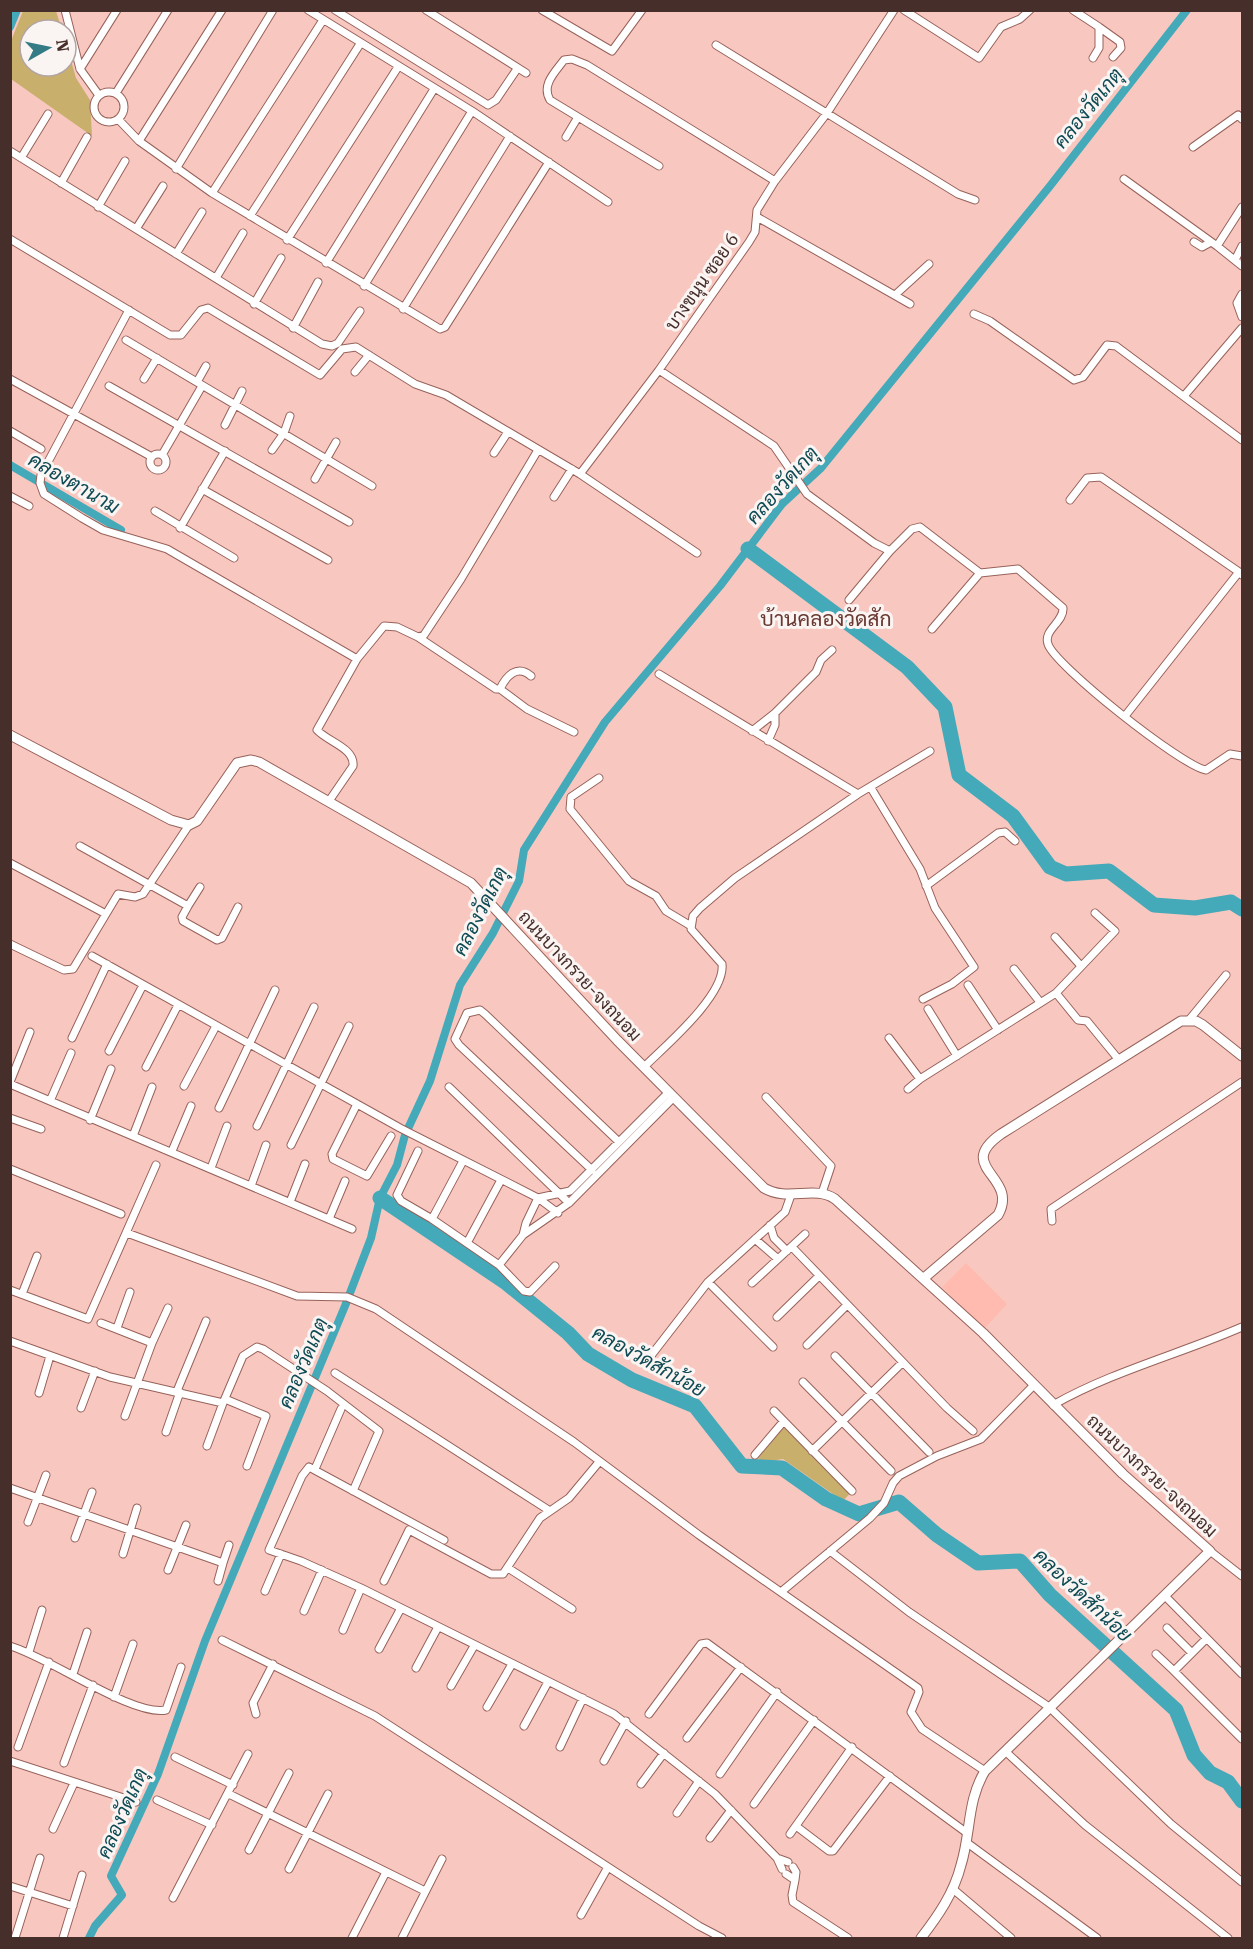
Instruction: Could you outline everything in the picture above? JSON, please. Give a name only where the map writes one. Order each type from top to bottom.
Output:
[{"type":"street","points":[[65,10],[80,69],[98,94]]},
{"type":"street","points":[[80,69],[117,10]]},
{"type":"street","points":[[116,93],[168,10]]},
{"type":"street","points":[[140,141],[222,10]]},
{"type":"street","points":[[176,169],[273,10]]},
{"type":"street","points":[[308,10],[472,111],[608,202]]},
{"type":"street","points":[[335,10],[488,105],[496,100],[517,69]]},
{"type":"street","points":[[426,10],[526,73]]},
{"type":"street","points":[[542,10],[612,51],[641,11]]},
{"type":"street","name":"บางขนุน ซอย 6","points":[[580,474],[659,370],[753,236],[759,206],[827,112],[894,10]]},
{"type":"street","points":[[904,10],[979,58],[1001,27],[1020,18],[1029,10]]},
{"type":"street","points":[[1073,10],[1120,42],[1121,48],[1113,57]]},
{"type":"street","points":[[212,193],[323,20]]},
{"type":"street","points":[[1093,58],[1099,48],[1100,27]]},
{"type":"street","points":[[250,216],[360,44]]},
{"type":"street","points":[[716,45],[958,194],[975,200]]},
{"type":"street","points":[[659,166],[550,100],[547,92],[553,74],[568,59],[586,65],[607,77],[775,181]]},
{"type":"street","points":[[287,240],[398,67]]},
{"type":"street","points":[[326,262],[434,89]]},
{"type":"street","points":[[98,94],[116,93]]},
{"type":"street","points":[[116,93],[124,104],[118,119]]},
{"type":"street","points":[[98,94],[94,105],[95,114],[105,122],[118,119]]},
{"type":"street","points":[[364,286],[472,111]]},
{"type":"street","points":[[21,158],[48,114]]},
{"type":"street","points":[[1193,147],[1238,115],[1242,119]]},
{"type":"street","points":[[566,137],[578,117]]},
{"type":"street","points":[[118,119],[140,141],[212,193],[434,328],[445,327],[549,162]]},
{"type":"street","points":[[403,309],[510,136]]},
{"type":"street","points":[[61,183],[87,137]]},
{"type":"street","points":[[10,151],[322,344],[332,346],[341,340],[360,311]]},
{"type":"street","points":[[98,207],[125,161]]},
{"type":"street","points":[[1125,179],[1242,266]]},
{"type":"street","points":[[136,229],[163,186]]},
{"type":"street","points":[[1194,243],[1202,247],[1214,244],[1242,207]]},
{"type":"street","points":[[176,254],[202,212]]},
{"type":"street","points":[[757,217],[910,304]]},
{"type":"street","points":[[216,278],[243,233]]},
{"type":"street","points":[[10,239],[174,336],[181,335],[201,309],[208,308],[320,375],[347,347],[356,347],[415,384],[446,395],[572,469],[697,553]]},
{"type":"street","points":[[1235,260],[1242,246]]},
{"type":"street","points":[[254,304],[281,258]]},
{"type":"street","points":[[895,295],[929,264]]},
{"type":"street","points":[[293,328],[318,282]]},
{"type":"street","points":[[1242,294],[1237,303],[1242,317]]},
{"type":"street","points":[[129,310],[42,475],[40,483],[44,494],[103,530],[167,549],[357,659]]},
{"type":"street","points":[[974,314],[990,321],[1071,379],[1079,380],[1107,345],[1112,344],[1242,440]]},
{"type":"street","points":[[1184,396],[1242,328]]},
{"type":"street","points":[[126,340],[372,486]]},
{"type":"street","points":[[356,372],[369,355]]},
{"type":"street","points":[[144,379],[157,358]]},
{"type":"street","points":[[162,455],[180,427],[206,366]]},
{"type":"street","points":[[659,370],[779,449],[796,481],[807,494],[874,543],[890,551]]},
{"type":"street","points":[[10,379],[152,458]]},
{"type":"street","points":[[109,386],[349,522]]},
{"type":"street","points":[[225,424],[242,391]]},
{"type":"street","points":[[272,450],[284,433],[290,416]]},
{"type":"street","points":[[10,430],[41,448]]},
{"type":"street","points":[[494,453],[508,432]]},
{"type":"street","points":[[315,479],[336,442]]},
{"type":"street","points":[[418,637],[424,635],[462,579],[538,450]]},
{"type":"street","points":[[180,528],[225,451]]},
{"type":"street","points":[[152,458],[157,454],[162,455]]},
{"type":"street","points":[[152,458],[152,466],[160,469],[166,463],[162,455]]},
{"type":"street","points":[[555,496],[572,469]]},
{"type":"street","points":[[1070,500],[1087,478],[1101,477],[1241,574],[1125,716]]},
{"type":"street","points":[[202,489],[328,560]]},
{"type":"street","points":[[10,496],[29,506]]},
{"type":"street","points":[[155,511],[180,528],[234,558]]},
{"type":"street","points":[[849,600],[890,551],[912,529],[920,527],[980,573]]},
{"type":"street","points":[[932,629],[980,573],[1018,569],[1061,604],[1063,612],[1048,635],[1048,646],[1082,681],[1170,753],[1192,767],[1206,770],[1230,753],[1242,756]]},
{"type":"street","points":[[329,801],[353,766],[353,760],[351,753],[317,730],[357,659],[384,626],[397,627],[418,637],[447,658],[500,689],[527,710],[574,732]]},
{"type":"street","points":[[752,731],[775,713],[816,672],[821,660],[832,650]]},
{"type":"street","points":[[500,689],[506,677],[515,671],[524,671],[531,676]]},
{"type":"street","points":[[659,674],[858,794]]},
{"type":"street","points":[[768,741],[775,725],[775,713]]},
{"type":"street","points":[[10,735],[171,820],[189,825],[140,896],[118,894],[73,969],[64,970],[10,944]]},
{"type":"street","points":[[691,926],[693,916],[700,908],[735,878],[858,794],[930,751]]},
{"type":"street","name":"ถนนบางกรวย-จงถนอม","points":[[189,825],[196,821],[229,771],[242,761],[259,762],[471,883],[512,930],[764,1188],[777,1194],[822,1193],[835,1199],[924,1278],[1123,1474],[1210,1551],[985,1771],[973,1793],[962,1864],[953,1889],[921,1938]]},
{"type":"street","points":[[599,778],[571,797],[570,809],[629,880],[653,894],[666,911],[691,926],[722,964],[721,976],[704,1004],[686,1026],[644,1067]]},
{"type":"street","points":[[871,788],[920,869],[935,908],[974,966],[952,984],[923,999]]},
{"type":"street","points":[[926,886],[998,833],[1005,832],[1015,841]]},
{"type":"street","points":[[80,846],[188,906]]},
{"type":"street","points":[[10,863],[106,914]]},
{"type":"street","points":[[200,887],[182,917],[183,921],[217,940],[222,938],[238,907]]},
{"type":"street","points":[[908,1089],[920,1079],[1056,993],[1115,931],[1095,913]]},
{"type":"street","points":[[1055,937],[1081,966]]},
{"type":"street","points":[[92,956],[400,1128],[538,1198],[558,1213]]},
{"type":"street","points":[[72,1038],[107,964]]},
{"type":"street","points":[[1014,969],[1040,1002]]},
{"type":"street","points":[[1189,1020],[1226,975]]},
{"type":"street","points":[[109,1052],[143,985]]},
{"type":"street","points":[[968,985],[998,1030]]},
{"type":"street","points":[[219,1108],[275,990]]},
{"type":"street","points":[[1056,993],[1078,1020],[1087,1021],[1119,1060]]},
{"type":"street","points":[[146,1067],[178,1005]]},
{"type":"street","points":[[257,1126],[314,1007]]},
{"type":"street","points":[[597,1169],[459,1046],[455,1039],[467,1013],[480,1010],[485,1014],[624,1141]]},
{"type":"street","points":[[928,1010],[957,1056]]},
{"type":"street","points":[[924,1278],[998,1215],[1003,1207],[1003,1191],[985,1168],[983,1161],[987,1145],[1181,1021],[1189,1020],[1209,1028],[1242,1056]]},
{"type":"street","points":[[184,1086],[216,1026]]},
{"type":"street","points":[[291,1145],[349,1026]]},
{"type":"street","points":[[30,1032],[10,1083],[90,1120],[172,1151],[352,1229]]},
{"type":"street","points":[[889,1038],[920,1079]]},
{"type":"street","points":[[50,1101],[71,1053]]},
{"type":"street","points":[[90,1120],[111,1069]]},
{"type":"street","points":[[1052,1221],[1051,1209],[1242,1083]]},
{"type":"street","points":[[133,1136],[152,1087]]},
{"type":"street","points":[[449,1087],[569,1203]]},
{"type":"street","points":[[499,1265],[523,1235],[558,1213],[569,1203],[597,1169],[671,1095]]},
{"type":"street","points":[[766,1097],[831,1166],[822,1193]]},
{"type":"street","points":[[357,1104],[332,1154],[333,1159],[367,1176],[391,1136]]},
{"type":"street","points":[[172,1151],[191,1106]]},
{"type":"street","points":[[10,1118],[41,1129]]},
{"type":"street","points":[[211,1168],[227,1126]]},
{"type":"street","points":[[251,1186],[266,1145]]},
{"type":"street","points":[[418,1151],[397,1195],[401,1201],[432,1219],[499,1265],[524,1291],[530,1292],[555,1266]]},
{"type":"street","points":[[432,1219],[463,1161]]},
{"type":"street","points":[[290,1202],[305,1164]]},
{"type":"street","points":[[10,1290],[88,1319],[156,1165]]},
{"type":"street","points":[[10,1169],[122,1214]]},
{"type":"street","points":[[538,1198],[570,1191],[597,1169]]},
{"type":"street","points":[[467,1243],[501,1180]]},
{"type":"street","points":[[329,1219],[345,1181]]},
{"type":"street","points":[[646,1362],[708,1282],[788,1209],[791,1195]]},
{"type":"street","points":[[523,1235],[538,1198]]},
{"type":"street","points":[[770,1225],[774,1238],[819,1276],[902,1363],[973,1431]]},
{"type":"street","points":[[127,1233],[297,1296],[337,1296],[358,1300],[485,1380],[918,1688],[919,1692],[911,1712],[918,1725],[985,1771]]},
{"type":"street","points":[[752,1283],[805,1234]]},
{"type":"street","points":[[765,1245],[774,1238]]},
{"type":"street","points":[[755,1239],[765,1245],[778,1259]]},
{"type":"street","points":[[22,1294],[37,1256]]},
{"type":"street","points":[[777,1317],[819,1276]]},
{"type":"street","points":[[708,1282],[773,1347]]},
{"type":"street","points":[[117,1328],[130,1292]]},
{"type":"street","points":[[807,1345],[847,1305]]},
{"type":"street","points":[[125,1416],[136,1382],[168,1308]]},
{"type":"street","points":[[166,1432],[178,1392],[206,1321]]},
{"type":"street","points":[[101,1323],[152,1343]]},
{"type":"street","points":[[1053,1404],[1098,1382],[1185,1351],[1242,1327]]},
{"type":"street","points":[[10,1341],[95,1371],[224,1401],[266,1416],[247,1466]]},
{"type":"street","points":[[207,1446],[243,1356],[248,1350],[257,1347],[306,1376],[379,1431],[353,1491]]},
{"type":"street","points":[[39,1393],[50,1356]]},
{"type":"street","points":[[835,1356],[929,1452]]},
{"type":"street","points":[[812,1451],[902,1363]]},
{"type":"street","points":[[81,1408],[95,1371]]},
{"type":"street","points":[[335,1373],[550,1511]]},
{"type":"street","points":[[803,1382],[891,1471]]},
{"type":"street","points":[[781,1592],[870,1518],[884,1503],[899,1476],[937,1455],[981,1439],[1034,1385]]},
{"type":"street","points":[[315,1469],[341,1409]]},
{"type":"street","points":[[774,1411],[852,1491]]},
{"type":"street","points":[[755,1455],[783,1422]]},
{"type":"street","points":[[384,1581],[409,1530],[491,1574],[503,1574],[540,1518],[569,1498],[599,1462]]},
{"type":"street","points":[[444,1540],[315,1469],[306,1468],[269,1550],[361,1588],[626,1721],[731,1810],[777,1858],[784,1871],[795,1880]]},
{"type":"street","points":[[28,1522],[46,1475]]},
{"type":"street","points":[[10,1488],[223,1563]]},
{"type":"street","points":[[75,1538],[92,1492]]},
{"type":"street","points":[[123,1554],[137,1508]]},
{"type":"street","points":[[168,1570],[186,1526]]},
{"type":"street","points":[[218,1581],[229,1545]]},
{"type":"street","points":[[830,1551],[891,1599],[1049,1707],[1171,1824],[1242,1882]]},
{"type":"street","points":[[1210,1551],[1242,1576]]},
{"type":"street","points":[[265,1591],[281,1554]]},
{"type":"street","points":[[508,1568],[572,1609]]},
{"type":"street","points":[[304,1611],[322,1570]]},
{"type":"street","points":[[343,1630],[361,1588]]},
{"type":"street","points":[[1165,1596],[1242,1674]]},
{"type":"street","points":[[379,1649],[401,1608]]},
{"type":"street","points":[[29,1652],[42,1610]]},
{"type":"street","points":[[416,1668],[438,1627]]},
{"type":"street","points":[[1167,1628],[1192,1653]]},
{"type":"street","points":[[73,1674],[87,1632]]},
{"type":"street","points":[[1174,1671],[1206,1639]]},
{"type":"street","points":[[222,1640],[375,1716],[722,1938]]},
{"type":"street","points":[[650,1714],[700,1644],[707,1643],[890,1776],[1097,1938]]},
{"type":"street","points":[[114,1697],[133,1644]]},
{"type":"street","points":[[10,1646],[29,1652],[114,1697],[156,1711],[166,1710],[181,1667]]},
{"type":"street","points":[[451,1686],[474,1646]]},
{"type":"street","points":[[1156,1654],[1242,1739]]},
{"type":"street","points":[[18,1747],[49,1662]]},
{"type":"street","points":[[256,1714],[253,1703],[273,1664]]},
{"type":"street","points":[[487,1707],[512,1665]]},
{"type":"street","points":[[687,1738],[741,1667]]},
{"type":"street","points":[[524,1726],[548,1682]]},
{"type":"street","points":[[64,1763],[93,1685]]},
{"type":"street","points":[[720,1774],[777,1692]]},
{"type":"street","points":[[560,1747],[583,1698]]},
{"type":"street","points":[[754,1804],[814,1720]]},
{"type":"street","points":[[604,1761],[626,1721]]},
{"type":"street","points":[[790,1834],[852,1748]]},
{"type":"street","points":[[1005,1751],[1085,1825],[1228,1938]]},
{"type":"street","points":[[640,1784],[664,1753]]},
{"type":"street","points":[[173,1898],[248,1754]]},
{"type":"street","points":[[175,1757],[233,1785]]},
{"type":"street","points":[[10,1761],[136,1802]]},
{"type":"street","points":[[249,1850],[289,1773]]},
{"type":"street","points":[[796,1826],[829,1851],[833,1851],[890,1776]]},
{"type":"street","points":[[677,1812],[699,1781]]},
{"type":"street","points":[[53,1829],[74,1783]]},
{"type":"street","points":[[229,1794],[425,1891]]},
{"type":"street","points":[[289,1869],[328,1794]]},
{"type":"street","points":[[158,1800],[212,1825]]},
{"type":"street","points":[[710,1838],[731,1810]]},
{"type":"street","points":[[15,1938],[40,1858]]},
{"type":"street","points":[[777,1858],[790,1864],[796,1872],[792,1895],[794,1902],[848,1938]]},
{"type":"street","points":[[402,1938],[442,1859]]},
{"type":"street","points":[[581,1915],[608,1867]]},
{"type":"street","points":[[352,1938],[386,1872]]},
{"type":"street","points":[[63,1938],[82,1875]]},
{"type":"street","points":[[10,1886],[73,1906]]},
{"type":"street","points":[[953,1889],[1011,1938]]},
{"type":"shaded area","points":[[23,11],[56,11],[58,18],[20,18]]},
{"type":"shaded area","points":[[18,24],[18,78],[76,78],[90,100],[92,136],[11,79],[11,41]]},
{"type":"shaded area","points":[[966,1263],[1007,1304],[984,1329],[942,1287]]},
{"type":"shaded area","points":[[786,1419],[852,1491],[843,1501],[783,1459],[764,1462],[758,1459]]},
{"type":"waterway","points":[[10,27],[17,10]]},
{"type":"waterway","name":"คลองวัดเกตุ","points":[[89,1938],[95,1926],[122,1895],[111,1876],[158,1774],[205,1641],[345,1306],[371,1238],[380,1198],[397,1165],[405,1135],[430,1081],[460,985],[493,933],[519,881],[524,850],[605,722],[720,586],[782,504],[821,468],[1050,186],[1187,10]]},
{"type":"waterway","name":"คลองตานาม","points":[[10,465],[121,530]]},
{"type":"waterway","points":[[748,549],[907,667],[945,707],[959,775],[1013,816],[1050,867],[1066,874],[1109,871],[1154,905],[1195,908],[1231,902],[1242,909]]},
{"type":"waterway","name":"คลองวัดสักน้อย","points":[[380,1198],[505,1282],[568,1333],[588,1354],[632,1380],[695,1406],[742,1466],[782,1468],[826,1499],[859,1514],[899,1502],[937,1535],[978,1563],[1020,1561],[1050,1595],[1176,1710],[1194,1755],[1210,1773],[1228,1782],[1242,1801]]},
{"type":"district","name":"บ้านคลองวัดสัก","points":[[826,619]]}]
